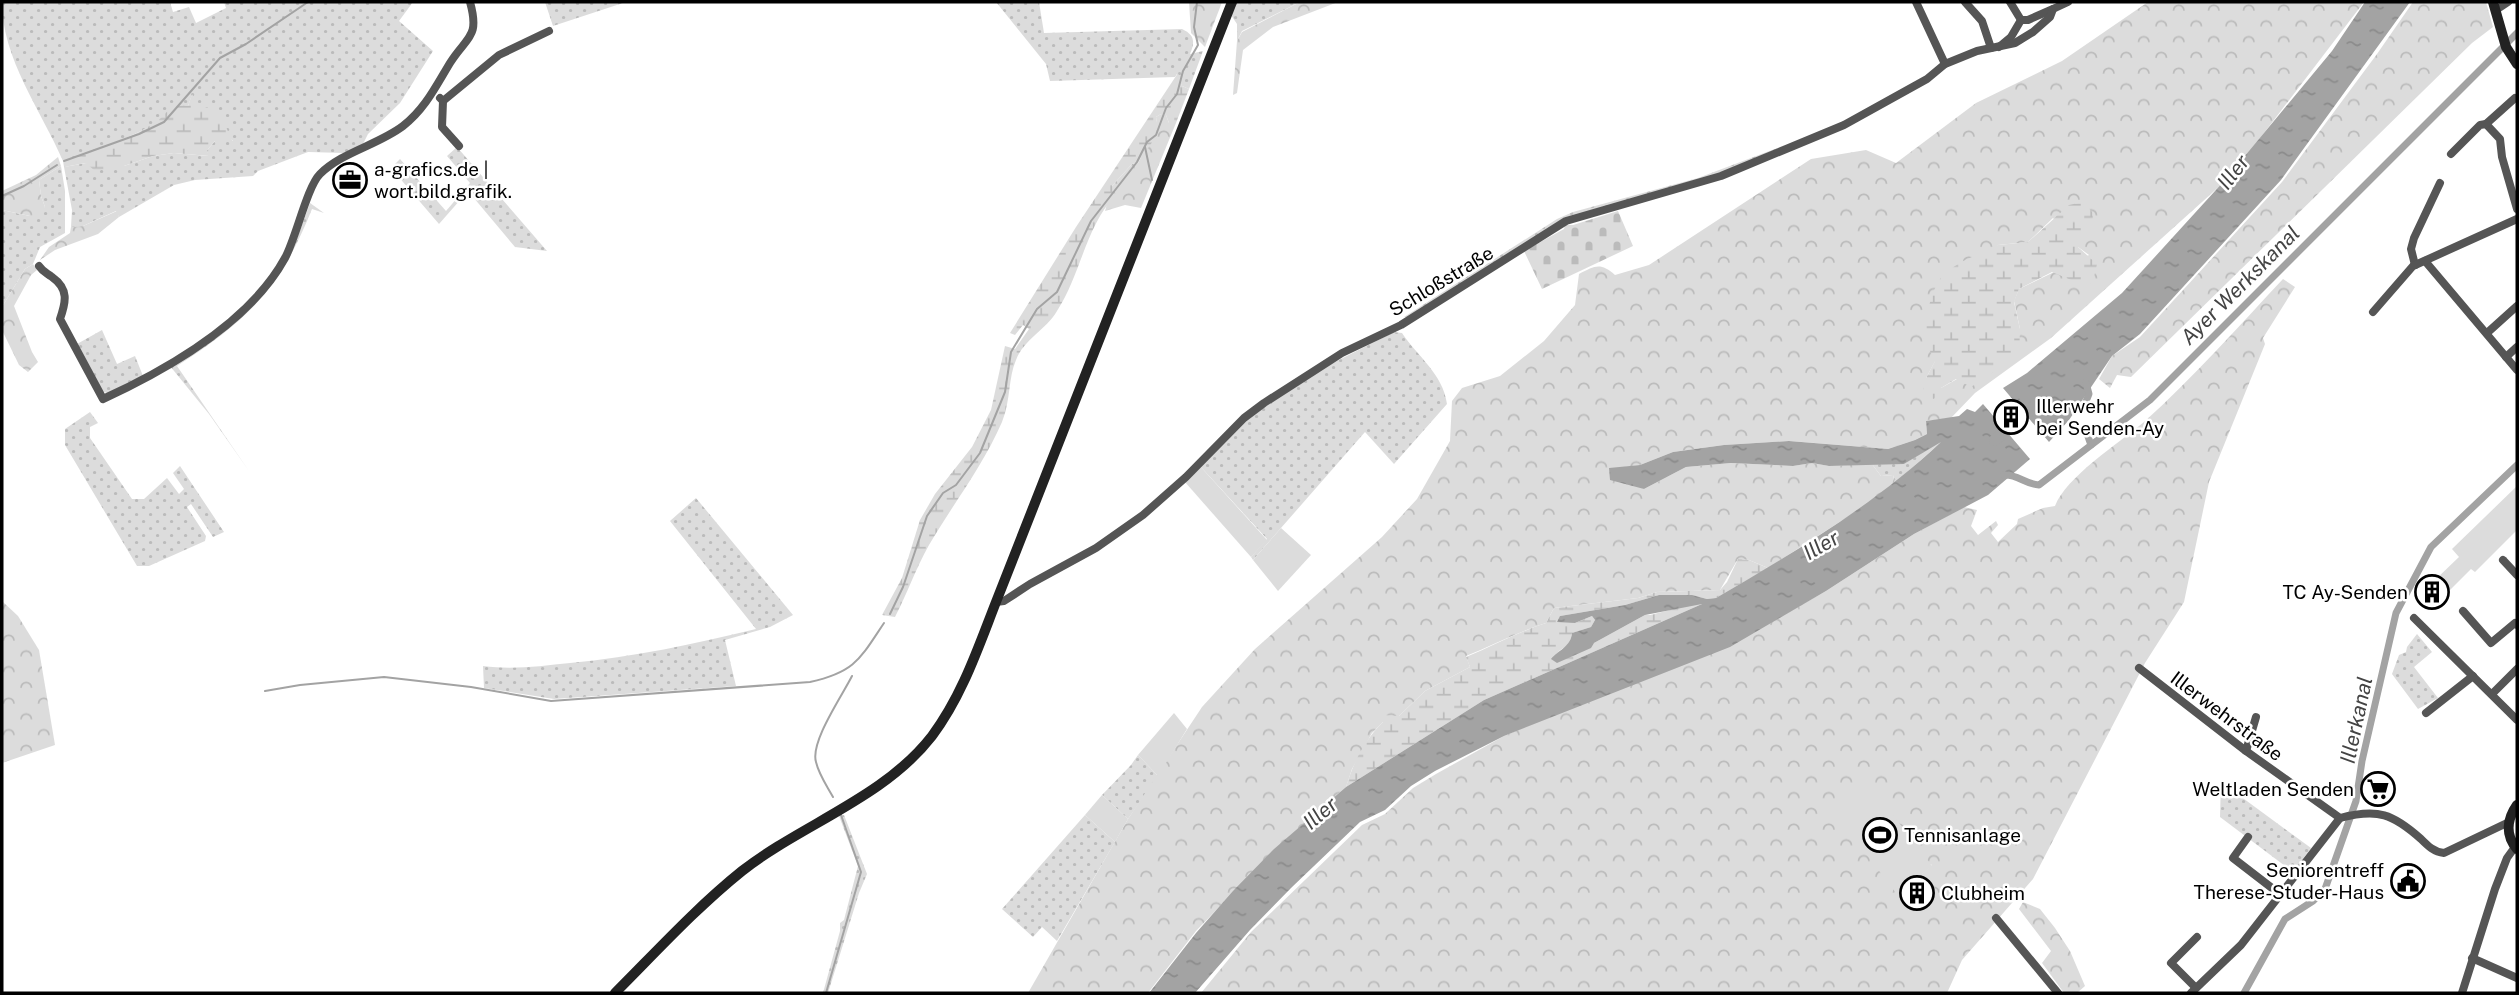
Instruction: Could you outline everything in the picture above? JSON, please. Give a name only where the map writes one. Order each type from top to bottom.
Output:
[{"type":"main road","points":[[615,993],[741,872],[776,847],[873,789],[911,759],[950,710],[965,681],[1232,2]]},
{"type":"main road","points":[[2495,6],[2503,36],[2517,64]]},
{"type":"main road","points":[[2516,848],[2509,828],[2517,804]]},
{"type":"street","points":[[39,266],[64,290],[66,301],[60,319],[103,399],[135,384],[216,332],[248,305],[270,280],[286,257],[318,176],[336,162],[402,126],[434,92],[452,60],[473,33],[474,16],[470,2]]},
{"type":"street","points":[[1916,2],[1945,64]]},
{"type":"street","points":[[1965,2],[1982,21],[1994,48],[2011,37],[2021,20]]},
{"type":"street","points":[[2010,2],[2021,20]]},
{"type":"street","name":"Schloßstraße","points":[[996,602],[1004,601],[1096,548],[1143,515],[1186,477],[1244,418],[1264,403],[1342,353],[1401,325],[1566,221],[1721,176],[1844,125],[1927,79],[1945,64],[1977,51],[2015,43],[2050,17],[2053,6],[2068,2]]},
{"type":"street","points":[[2495,6],[2508,2]]},
{"type":"street","points":[[2021,20],[2028,20],[2053,6]]},
{"type":"street","points":[[443,101],[499,55],[549,31]]},
{"type":"street","points":[[434,92],[443,101],[442,127],[459,146]]},
{"type":"street","points":[[2451,154],[2480,125],[2489,121],[2515,98]]},
{"type":"street","points":[[2489,121],[2500,139],[2502,157],[2517,209]]},
{"type":"street","points":[[2416,265],[2412,249],[2414,238],[2441,183]]},
{"type":"street","points":[[2373,312],[2416,265],[2517,219]]},
{"type":"street","points":[[2425,261],[2517,370]]},
{"type":"street","points":[[2487,333],[2517,306]]},
{"type":"street","points":[[2506,357],[2517,347]]},
{"type":"street","points":[[2503,560],[2517,575]]},
{"type":"street","points":[[2463,611],[2491,643],[2515,623],[2517,625]]},
{"type":"street","points":[[2414,618],[2517,720]]},
{"type":"street","name":"Illerwehrstraße","points":[[2139,668],[2246,751],[2342,818]]},
{"type":"street","points":[[2492,694],[2517,669]]},
{"type":"street","points":[[2426,713],[2473,676]]},
{"type":"street","points":[[2246,751],[2256,717]]},
{"type":"street","points":[[2197,937],[2171,963],[2193,991],[2241,945],[2342,818],[2371,813],[2389,815],[2402,822],[2430,848],[2440,853],[2509,828]]},
{"type":"street","points":[[2248,837],[2234,858],[2281,895]]},
{"type":"street","points":[[2462,993],[2507,858],[2516,848]]},
{"type":"street","points":[[1996,918],[2058,993]]},
{"type":"street","points":[[2472,958],[2517,978]]},
{"type":"green space","points":[[2,2],[170,2],[173,12],[189,7],[196,23],[226,8],[224,2],[413,2],[399,21],[433,51],[400,103],[368,134],[362,146],[344,153],[308,152],[258,171],[253,176],[195,180],[174,185],[119,217],[116,211],[83,226],[71,227],[72,210],[64,167],[86,163],[124,166],[153,156],[174,153],[208,156],[207,150],[215,141],[233,141],[196,104],[192,95],[188,106],[145,129],[63,161],[24,84],[8,44]]},
{"type":"green space","points":[[545,2],[626,2],[553,26]]},
{"type":"green space","points":[[996,2],[1039,2],[1044,33],[1182,29],[1193,39],[1190,54],[1203,51],[1189,89],[1182,86],[1177,74],[1175,77],[1050,81],[1046,64]]},
{"type":"green space","points":[[1189,2],[1222,2],[1205,47],[1191,33]]},
{"type":"green space","points":[[1235,2],[1300,2],[1242,31],[1237,41],[1237,24],[1231,15]]},
{"type":"green space","points":[[1300,2],[1338,2],[1273,27],[1243,50],[1237,93],[1233,95],[1237,41],[1242,32]]},
{"type":"green space","points":[[2148,2],[2364,2],[2232,175],[2051,338],[1975,393],[1951,418],[1926,421],[1927,434],[1888,449],[1790,441],[1724,445],[1673,452],[1640,465],[1610,469],[1644,489],[1686,467],[1731,463],[1793,466],[1812,463],[1829,466],[1872,464],[1881,476],[1893,475],[1895,483],[1863,507],[1768,568],[1749,560],[1738,559],[1720,590],[1657,592],[1638,598],[1554,608],[1546,623],[1466,656],[1470,667],[1425,691],[1399,716],[1383,722],[1372,733],[1352,769],[1346,787],[1274,850],[1196,931],[1148,993],[1028,993],[1128,819],[1202,707],[1255,649],[1382,537],[1417,499],[1450,441],[1452,401],[1462,388],[1500,376],[1544,341],[1575,305],[1579,274],[1601,267],[1615,275],[1649,265],[1811,159],[1866,150],[1896,163],[1976,103],[2062,61]],"holes":[[[2053,218],[2078,247],[2089,255],[2019,289],[2014,301],[2020,329],[1957,379],[1941,388],[1926,378],[1998,245],[2028,242]]]},
{"type":"green space","points":[[2413,2],[2486,2],[2493,27],[2472,43],[2131,377],[2117,375],[2110,388],[2099,379],[2112,356],[2140,337],[2282,182]]},
{"type":"green space","points":[[1178,73],[1182,86],[1189,89],[1176,123],[1169,123],[1166,115],[1156,117],[1158,131],[1153,140],[1138,163],[1132,164],[1112,186],[1116,195],[1090,235],[1065,297],[1052,318],[1024,346],[1016,360],[1005,414],[986,454],[929,545],[895,617],[882,615],[902,578],[920,520],[935,494],[972,447],[991,410],[1005,346],[1015,349],[1029,329],[1023,325],[1015,335],[1010,333]]},
{"type":"green space","points":[[192,94],[202,106],[217,108],[233,142],[215,141],[207,150],[209,156],[174,153],[95,171],[86,163],[64,167],[63,161],[106,146],[155,123],[170,105],[188,106]]},
{"type":"green space","points":[[1166,115],[1169,123],[1176,123],[1141,208],[1125,205],[1105,211],[1112,186],[1132,164],[1138,163],[1157,126],[1156,117]]},
{"type":"green space","points":[[1785,145],[1741,166],[1573,216],[1404,317],[1557,219],[1573,212],[1698,178]]},
{"type":"green space","points":[[457,147],[547,251],[515,247],[468,191],[439,224],[391,168],[400,159],[446,211],[470,183],[447,156]]},
{"type":"green space","points":[[58,157],[61,166],[39,180],[45,207],[41,214],[30,216],[2,210],[2,191],[36,175]]},
{"type":"green space","points":[[61,166],[65,191],[65,233],[40,247],[33,264],[25,269],[2,307],[2,210],[30,216],[45,207],[39,180]]},
{"type":"green space","points":[[2083,202],[2093,213],[2092,227],[2078,247],[2097,264],[2088,287],[2052,272],[2019,289],[2014,302],[2020,329],[2019,355],[1971,387],[1956,379],[1941,388],[1934,399],[1922,394],[1926,378],[1935,361],[1921,333],[1933,292],[1943,274],[1961,262],[1998,245],[2028,242],[2069,205]]},
{"type":"green space","points":[[310,203],[324,213],[312,209],[300,237],[274,282],[224,333],[177,366],[249,471],[209,414],[170,366],[252,304],[296,241]]},
{"type":"green space","points":[[117,211],[119,217],[98,234],[55,250],[40,260],[49,247],[70,233],[71,227],[83,226]]},
{"type":"green space","points":[[1618,211],[1633,246],[1542,289],[1524,251],[1564,229],[1565,225]]},
{"type":"green space","points":[[33,264],[37,270],[31,275],[14,306],[38,362],[28,372],[19,365],[2,330],[2,307],[25,269]]},
{"type":"green space","points":[[2283,279],[2295,287],[2263,338],[2265,344],[2209,482],[2184,602],[2145,663],[2033,879],[1962,960],[1947,993],[1201,993],[1251,932],[1362,825],[1385,814],[1413,788],[1436,774],[1504,736],[1780,617],[1826,591],[1914,534],[1964,507],[1977,510],[1971,526],[1978,535],[1996,521],[1998,525],[1991,533],[1998,542],[2017,524],[2018,519],[2055,506],[2081,472],[2162,405]],"holes":[[[1829,804],[1932,865],[1920,876],[1909,909]]]},
{"type":"green space","points":[[102,330],[117,364],[135,356],[143,376],[110,394],[101,391],[77,344]]},
{"type":"green space","points":[[1394,332],[1402,333],[1435,375],[1445,393],[1447,404],[1394,464],[1365,432],[1253,560],[1251,557],[1267,539],[1200,466],[1248,418],[1327,366]]},
{"type":"green space","points":[[90,412],[98,423],[90,427],[90,438],[132,499],[144,499],[167,478],[179,494],[184,489],[173,473],[180,466],[224,532],[213,537],[191,504],[187,507],[206,536],[205,541],[149,566],[137,566],[65,445],[65,429]]},
{"type":"green space","points":[[1948,436],[1895,483],[1893,475],[1881,476],[1872,464],[1904,464]]},
{"type":"green space","points":[[1200,466],[1267,540],[1251,557],[1185,482]]},
{"type":"green space","points":[[2517,486],[2517,530],[2475,572],[2471,569],[2447,593],[2434,581],[2459,557],[2452,549]]},
{"type":"green space","points":[[696,498],[793,615],[770,627],[725,640],[736,686],[554,699],[484,688],[483,666],[526,667],[617,657],[756,629],[670,521]]},
{"type":"green space","points":[[1281,528],[1311,555],[1278,591],[1253,560]]},
{"type":"green space","points":[[1738,559],[1749,560],[1768,568],[1716,598],[1659,595],[1625,605],[1560,616],[1575,623],[1592,616],[1595,620],[1591,627],[1572,633],[1569,642],[1558,652],[1594,643],[1645,615],[1702,602],[1484,700],[1346,787],[1360,752],[1383,722],[1383,715],[1399,716],[1425,691],[1470,667],[1466,657],[1546,623],[1554,608],[1638,598],[1657,592],[1720,590]]},
{"type":"green space","points":[[2,601],[18,616],[39,650],[55,745],[2,763]]},
{"type":"green space","points":[[2417,634],[2432,652],[2414,667],[2438,698],[2418,709],[2392,674],[2399,655],[2406,652]]},
{"type":"green space","points":[[1174,713],[1187,729],[1158,776],[1138,755]]},
{"type":"green space","points":[[1138,755],[1158,776],[1128,819],[1102,795]]},
{"type":"green space","name":"Tennisanlage","points":[[1864,777],[1932,866],[1920,876],[1931,892],[1909,910],[1828,804]]},
{"type":"green space","points":[[2221,782],[2311,848],[2293,872],[2220,817]]},
{"type":"green space","points":[[1102,795],[1128,819],[1115,842],[1085,815]]},
{"type":"green space","points":[[844,815],[867,874],[828,993],[823,993],[840,923],[844,920],[858,866],[839,816]]},
{"type":"green space","points":[[1085,815],[1115,842],[1057,941],[1042,927],[1033,937],[1002,909]]},
{"type":"green space","points":[[2023,902],[2040,909],[2070,951],[2085,986],[2077,993],[2064,993],[2042,963],[2051,951],[2019,909]]},
{"type":"water","points":[[2365,2],[2410,2],[2281,180],[2140,334],[2112,356],[2069,420],[2049,442],[2003,388],[2027,373],[2122,293],[2225,180],[2332,51]]},
{"type":"water","points":[[1983,404],[2030,459],[1988,495],[1914,534],[1826,591],[1730,647],[1504,736],[1435,771],[1411,786],[1385,810],[1360,822],[1250,930],[1195,993],[1149,993],[1233,891],[1274,849],[1346,787],[1484,700],[1702,604],[1645,615],[1594,643],[1591,648],[1557,663],[1551,659],[1567,645],[1572,633],[1591,627],[1595,620],[1592,616],[1575,623],[1557,622],[1560,616],[1625,605],[1659,595],[1716,598],[1861,507],[1941,442],[1904,464],[1829,466],[1812,463],[1793,466],[1731,463],[1686,467],[1644,489],[1610,480],[1609,468],[1640,465],[1673,452],[1724,445],[1789,441],[1888,449],[1927,434],[1926,421],[1959,416],[1967,409],[1975,412]]},
{"type":"waterway","points":[[64,161],[164,122],[220,58],[246,44],[308,2]]},
{"type":"waterway","points":[[890,614],[903,587],[927,516],[943,493],[956,485],[980,453],[1005,392],[1011,352],[1037,309],[1057,292],[1091,221],[1137,162],[1147,142],[1156,135],[1166,108],[1177,94],[1183,71],[1198,45],[1194,27],[1197,2]]},
{"type":"waterway","name":"Ayer Werkskanal","points":[[2004,475],[2039,485],[2150,400],[2517,33]]},
{"type":"waterway","points":[[1145,147],[1152,180]]},
{"type":"waterway","points":[[2,196],[57,165]]},
{"type":"waterway","points":[[2083,409],[2089,394],[2086,383]]},
{"type":"waterway","name":"Iller","points":[[1995,440],[2037,404]]},
{"type":"waterway","points":[[2086,431],[2091,445]]},
{"type":"waterway","name":"Illerkanal","points":[[2244,993],[2285,919],[2313,901],[2325,889],[2356,801],[2362,761],[2396,613],[2431,547],[2517,465]]},
{"type":"waterway","points":[[265,691],[384,677],[471,687],[551,701],[810,682],[837,674],[855,662],[884,623]]},
{"type":"waterway","points":[[833,797],[819,771],[815,753],[822,731],[852,676]]},
{"type":"waterway","points":[[826,993],[861,872],[841,815]]},
{"type":"place","name":"a-grafics.de | wort.bild.grafik.","points":[[350,180]]},
{"type":"place","name":"Illerwehr bei Senden-Ay","points":[[2011,417]]},
{"type":"place","name":"TC Ay-Senden","points":[[2432,592]]},
{"type":"place","name":"Weltladen Senden","points":[[2378,789]]},
{"type":"place","name":"Tennisanlage","points":[[1880,835]]},
{"type":"place","name":"Seniorentreff Therese-Studer-Haus","points":[[2408,881]]},
{"type":"place","name":"Clubheim","points":[[1917,893]]}]
